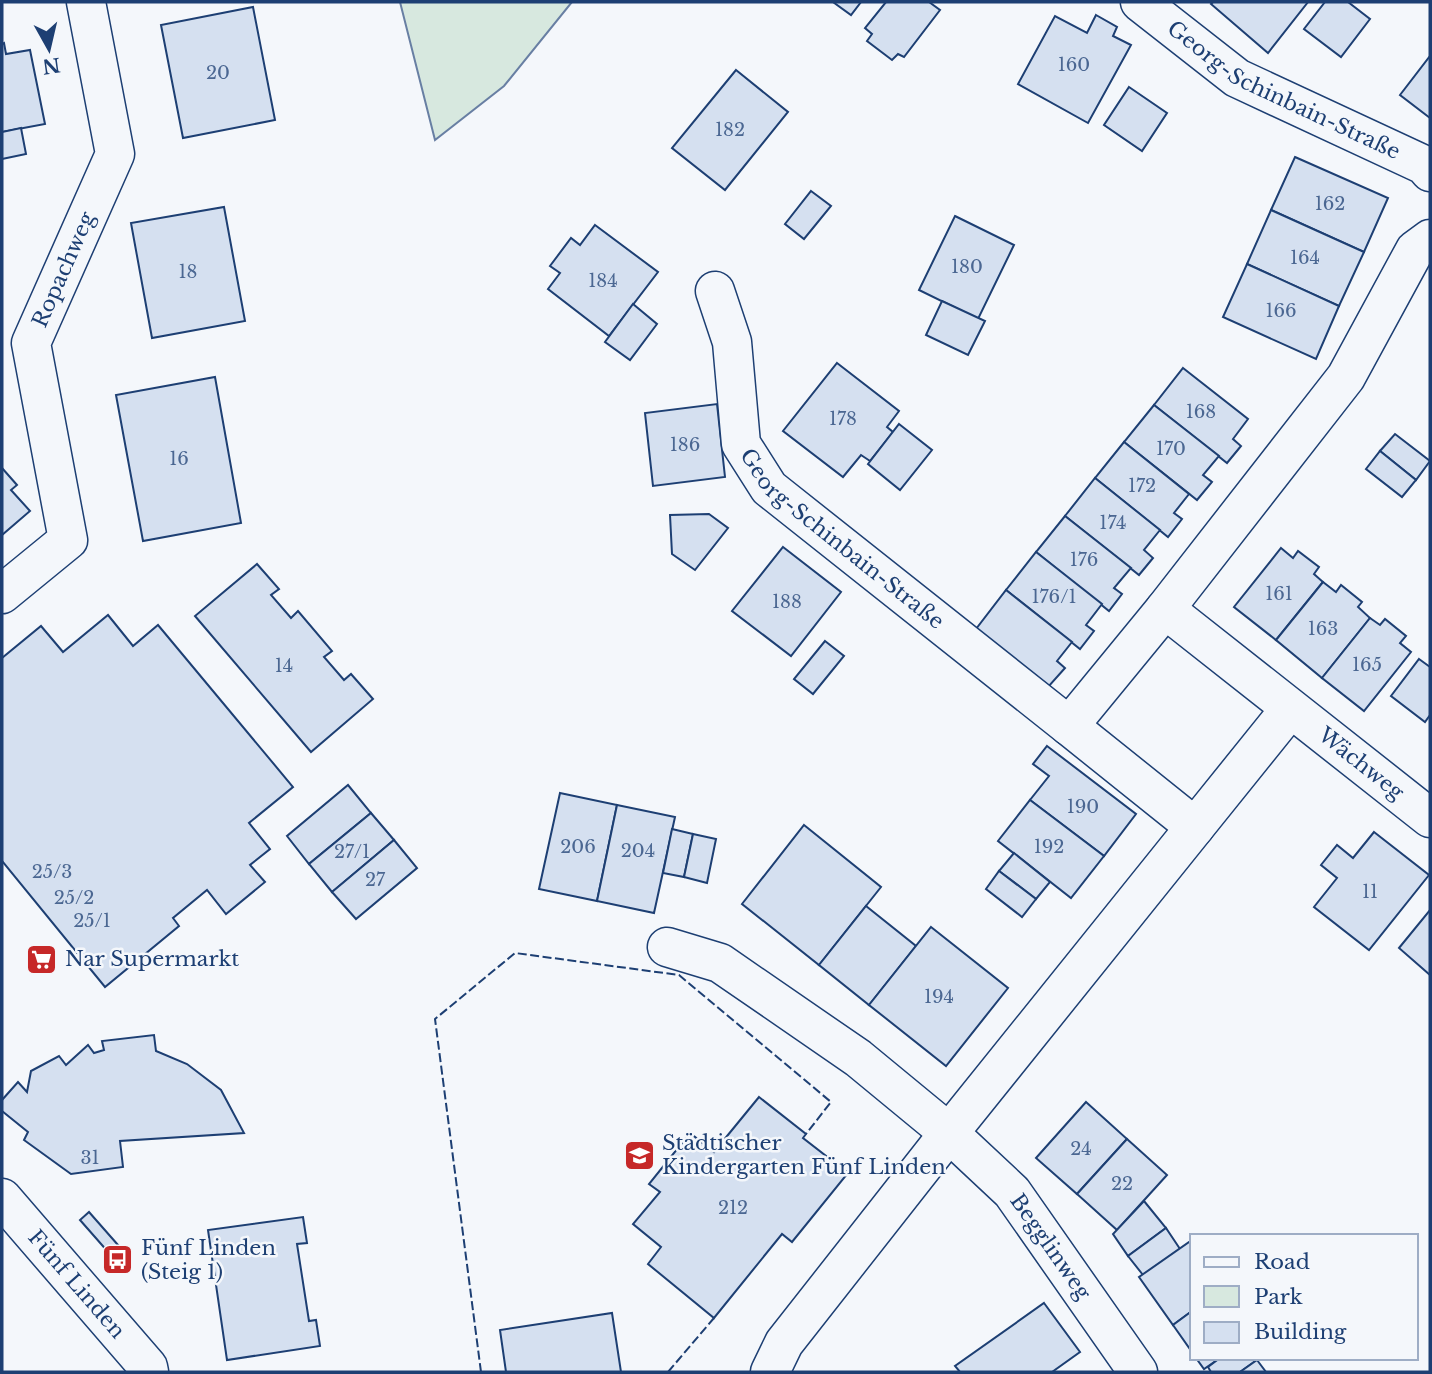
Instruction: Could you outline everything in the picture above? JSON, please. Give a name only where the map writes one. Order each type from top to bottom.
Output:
[{"type":"street","name":"Ropachweg","points":[[2,594],[68,540],[31,343],[115,154],[86,2]]},
{"type":"street","name":"Georg-Schinbain-Straße","points":[[1140,2],[1237,78],[1424,164],[1430,172]]},
{"type":"street","points":[[1069,726],[1165,609],[1346,377],[1415,250],[1430,239]]},
{"type":"street","name":"Georg-Schinbain-Straße","points":[[715,291],[732,342],[741,444],[769,488],[1195,827]]},
{"type":"street","points":[[770,1372],[784,1343],[1290,709],[1165,609]]},
{"type":"street","name":"Wächweg","points":[[1290,709],[1430,818]]},
{"type":"street","points":[[667,947],[720,963],[858,1058],[949,1133]]},
{"type":"street","name":"Begglinweg","points":[[949,1133],[1012,1192],[1138,1372]]},
{"type":"street","name":"Fünf Linden","points":[[2,1198],[148,1367],[149,1372]]},
{"type":"green space","points":[[400,2],[572,2],[504,86],[435,140]]},
{"type":"building","points":[[833,2],[861,2],[851,15]]},
{"type":"building","points":[[886,2],[929,2],[940,10],[904,57],[898,54],[892,60],[867,41],[872,34],[865,28]]},
{"type":"building","points":[[1308,2],[1268,53],[1211,4]]},
{"type":"building","points":[[1325,2],[1348,2],[1370,19],[1341,57],[1304,29]]},
{"type":"building","points":[[253,7],[275,120],[183,138],[161,25]]},
{"type":"building","points":[[1096,15],[1117,27],[1113,36],[1131,45],[1088,123],[1018,84],[1055,16],[1087,33]]},
{"type":"building","points":[[4,43],[6,54],[30,50],[45,124],[2,132]]},
{"type":"building","points":[[1430,56],[1430,118],[1400,95]]},
{"type":"building","points":[[736,70],[788,112],[725,190],[672,148]]},
{"type":"building","points":[[1129,87],[1167,113],[1142,151],[1104,125]]},
{"type":"building","points":[[21,128],[26,154],[2,159],[2,132]]},
{"type":"building","points":[[1295,157],[1388,198],[1364,252],[1271,210]]},
{"type":"building","points":[[811,191],[831,206],[804,239],[785,224]]},
{"type":"building","points":[[224,207],[245,321],[152,338],[131,223]]},
{"type":"building","points":[[1271,210],[1364,252],[1339,306],[1247,264]]},
{"type":"building","points":[[955,216],[1014,245],[978,319],[919,290]]},
{"type":"building","points":[[595,225],[658,272],[609,336],[548,289],[560,273],[550,266],[571,238],[580,245]]},
{"type":"building","points":[[1247,264],[1339,306],[1316,359],[1223,317]]},
{"type":"building","points":[[942,301],[985,321],[968,355],[926,335]]},
{"type":"building","points":[[633,304],[657,324],[630,360],[605,342]]},
{"type":"building","points":[[837,363],[899,411],[887,427],[893,432],[870,461],[861,455],[843,477],[783,431]]},
{"type":"building","points":[[1183,368],[1248,419],[1233,439],[1241,446],[1227,463],[1154,405]]},
{"type":"building","points":[[215,377],[241,523],[143,541],[116,395]]},
{"type":"building","points":[[717,404],[725,477],[653,486],[645,413]]},
{"type":"building","points":[[1154,405],[1219,456],[1203,475],[1212,482],[1197,500],[1124,442]]},
{"type":"building","points":[[899,424],[932,450],[900,490],[868,464]]},
{"type":"building","points":[[1395,434],[1430,461],[1416,480],[1380,451]]},
{"type":"building","points":[[1124,442],[1189,494],[1174,513],[1182,519],[1168,537],[1095,478]]},
{"type":"building","points":[[1380,451],[1416,480],[1402,497],[1366,469]]},
{"type":"building","points":[[2,468],[17,485],[11,490],[30,511],[2,535]]},
{"type":"building","points":[[1095,478],[1160,530],[1144,550],[1153,558],[1139,575],[1065,516]]},
{"type":"building","points":[[709,514],[728,528],[695,570],[672,554],[670,515]]},
{"type":"building","points":[[1065,516],[1131,568],[1114,588],[1122,594],[1109,611],[1036,552]]},
{"type":"building","points":[[783,547],[841,592],[791,656],[732,611]]},
{"type":"building","points":[[1281,548],[1293,558],[1298,551],[1319,567],[1314,574],[1323,582],[1276,640],[1234,607]]},
{"type":"building","points":[[1036,552],[1102,604],[1086,625],[1094,631],[1080,649],[1006,590]]},
{"type":"building","points":[[257,564],[279,589],[271,595],[291,618],[298,611],[332,651],[324,657],[344,680],[351,674],[373,699],[311,752],[195,616]]},
{"type":"building","points":[[1323,582],[1336,592],[1341,585],[1362,602],[1358,607],[1370,618],[1322,678],[1276,640]]},
{"type":"building","points":[[1006,590],[1072,642],[1057,661],[1065,668],[1049,686],[976,629]]},
{"type":"building","points":[[108,615],[133,646],[158,625],[293,787],[249,823],[270,849],[250,865],[265,882],[226,914],[207,890],[173,918],[179,926],[105,987],[2,861],[2,658],[41,626],[63,652]]},
{"type":"building","points":[[1370,618],[1380,625],[1385,619],[1406,636],[1400,643],[1411,652],[1364,711],[1322,678]]},
{"type":"building","points":[[825,641],[844,656],[813,694],[794,679]]},
{"type":"building","points":[[1419,659],[1430,667],[1430,715],[1425,722],[1391,696]]},
{"type":"building","points":[[1047,746],[1136,814],[1104,856],[1030,800],[1049,776],[1033,764]]},
{"type":"building","points":[[348,785],[371,813],[309,864],[287,836]]},
{"type":"building","points":[[560,793],[617,805],[597,901],[539,889]]},
{"type":"building","points":[[1030,800],[1104,856],[1071,898],[998,841]]},
{"type":"building","points":[[617,805],[675,817],[654,913],[597,901]]},
{"type":"building","points":[[371,813],[394,840],[332,892],[309,864]]},
{"type":"building","points":[[804,825],[881,887],[819,965],[742,904]]},
{"type":"building","points":[[672,829],[693,834],[684,877],[663,873]]},
{"type":"building","points":[[1374,832],[1429,875],[1369,950],[1314,907],[1337,878],[1321,865],[1337,845],[1353,858]]},
{"type":"building","points":[[693,834],[716,839],[707,883],[684,877]]},
{"type":"building","points":[[394,840],[417,868],[356,919],[332,892]]},
{"type":"building","points":[[1014,853],[1050,882],[1036,899],[999,871]]},
{"type":"building","points":[[999,871],[1036,899],[1022,917],[986,889]]},
{"type":"building","points":[[866,906],[916,946],[869,1005],[819,965]]},
{"type":"building","points":[[1430,910],[1430,975],[1399,948]]},
{"type":"building","points":[[931,927],[1008,988],[946,1066],[869,1005]]},
{"type":"building","points":[[154,1035],[156,1051],[187,1064],[221,1090],[244,1133],[120,1141],[123,1167],[71,1174],[24,1140],[28,1132],[2,1111],[2,1100],[18,1082],[27,1092],[31,1071],[59,1056],[66,1065],[88,1045],[94,1053],[104,1050],[102,1041]]},
{"type":"building","points":[[759,1097],[806,1134],[803,1138],[848,1173],[792,1242],[782,1234],[714,1318],[648,1264],[661,1247],[633,1224],[660,1192],[649,1184],[690,1133],[714,1152]]},
{"type":"building","points":[[1086,1102],[1127,1139],[1077,1194],[1036,1158]]},
{"type":"building","points":[[1127,1139],[1167,1175],[1117,1230],[1077,1194]]},
{"type":"building","points":[[1144,1201],[1166,1228],[1128,1256],[1113,1234]]},
{"type":"building","points":[[89,1212],[118,1245],[109,1253],[80,1220]]},
{"type":"building","points":[[303,1217],[307,1243],[297,1244],[309,1321],[316,1320],[320,1346],[227,1360],[208,1230]]},
{"type":"building","points":[[1166,1228],[1180,1249],[1143,1275],[1128,1256]]},
{"type":"building","points":[[1190,1241],[1190,1312],[1173,1325],[1139,1277]]},
{"type":"building","points":[[1044,1303],[1080,1352],[1052,1372],[960,1372],[955,1366]]},
{"type":"building","points":[[1190,1312],[1190,1349],[1173,1325]]},
{"type":"building","points":[[612,1313],[621,1372],[506,1372],[500,1330]]},
{"type":"building","points":[[1197,1360],[1217,1360],[1204,1369]]},
{"type":"building","points":[[1217,1360],[1257,1360],[1240,1372],[1211,1372],[1208,1367]]},
{"type":"building","points":[[1257,1360],[1266,1372],[1240,1372]]},
{"type":"fence","points":[[481,1372],[435,1019],[515,953],[679,975],[831,1102],[806,1134]]},
{"type":"fence","points":[[668,1372],[714,1318]]},
{"type":"place","name":"Nar Supermarkt","points":[[42,959]]},
{"type":"place","name":"Städtischer Kindergarten Fünf Linden","points":[[639,1155]]},
{"type":"place","name":"Fünf Linden (Steig 1)","points":[[118,1260]]}]
